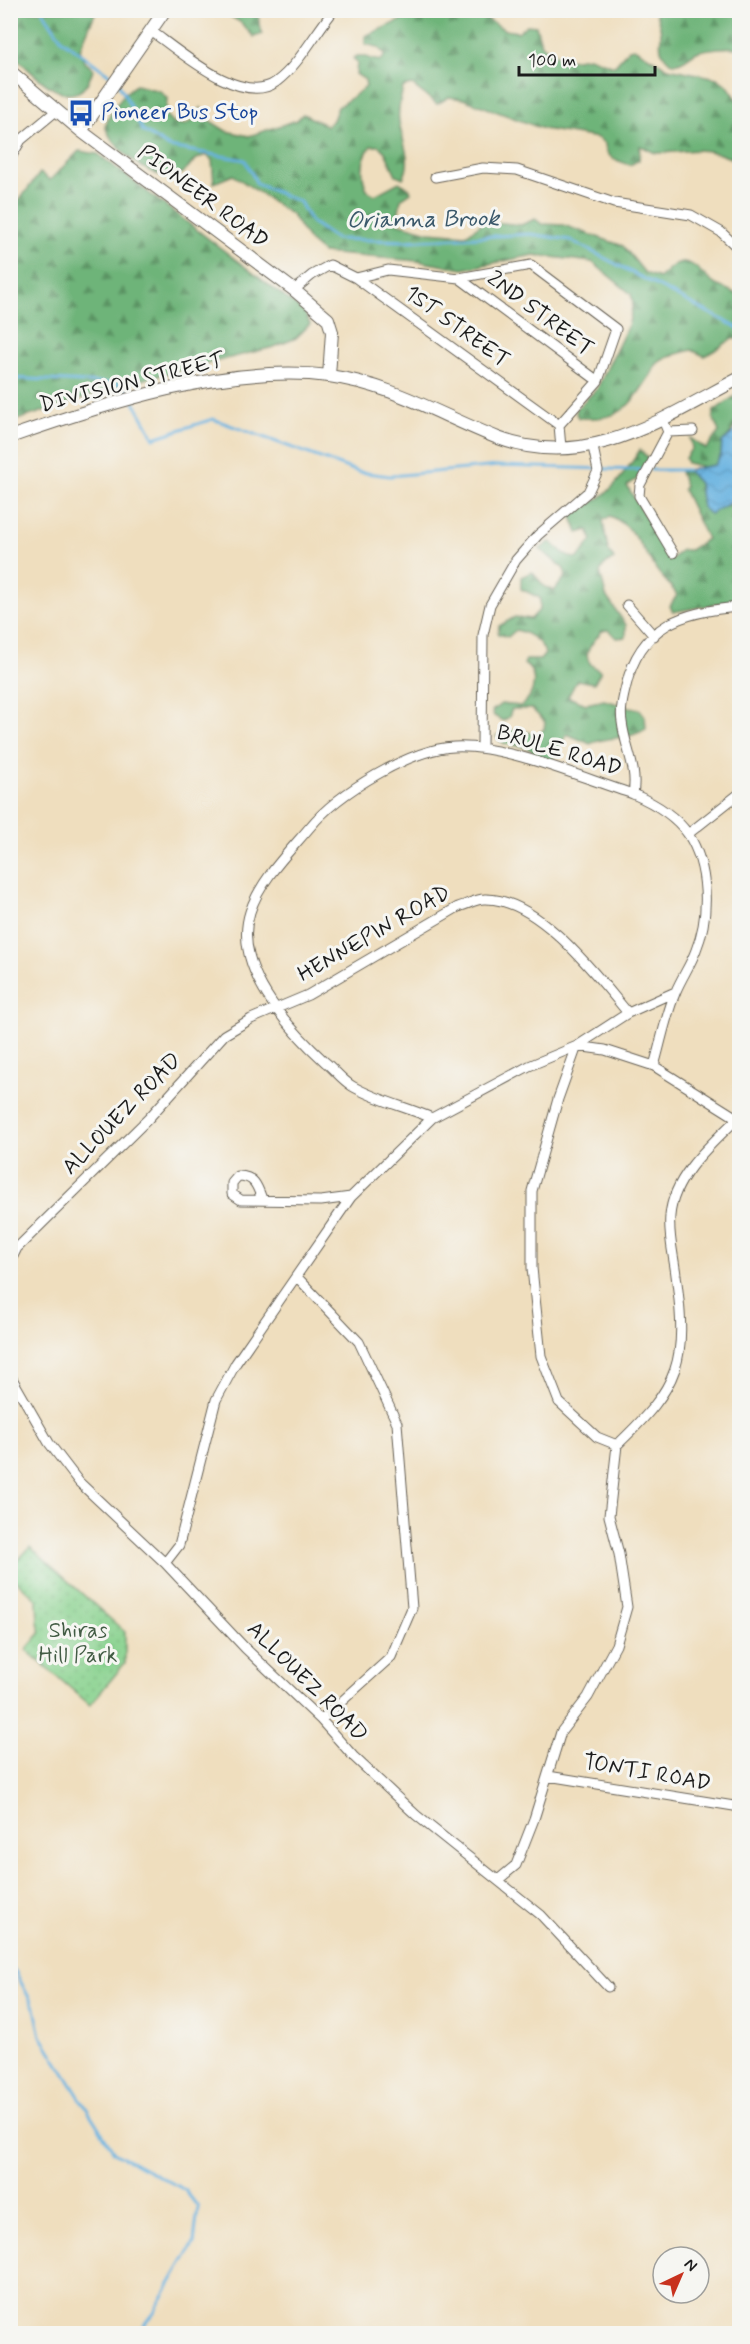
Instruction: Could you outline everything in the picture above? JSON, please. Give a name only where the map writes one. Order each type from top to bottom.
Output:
[{"type":"street","points":[[81,131],[165,10]]},
{"type":"street","points":[[151,31],[226,82],[250,90],[274,84],[291,67],[334,10]]},
{"type":"street","name":"PIONEER ROAD","points":[[10,71],[81,131],[294,290],[328,319],[332,332],[329,376]]},
{"type":"street","points":[[10,159],[21,140],[56,111]]},
{"type":"street","points":[[435,177],[483,168],[517,170],[614,203],[691,215],[721,232],[740,250]]},
{"type":"street","name":"1ST STREET","points":[[294,290],[312,274],[330,265],[356,278],[559,425]]},
{"type":"street","points":[[356,278],[388,270],[459,278],[531,266],[616,329],[598,381],[559,425],[561,448]]},
{"type":"street","name":"2ND STREET","points":[[459,278],[598,381]]},
{"type":"street","name":"DIVISION STREET","points":[[10,437],[90,411],[229,378],[295,374],[329,376],[394,392],[498,438],[524,446],[593,447],[663,420],[740,378]]},
{"type":"street","points":[[663,420],[668,432]]},
{"type":"street","points":[[668,432],[693,430]]},
{"type":"street","points":[[668,432],[640,485],[639,496],[673,553]]},
{"type":"street","points":[[482,747],[483,635],[490,605],[516,560],[538,535],[588,492],[598,471],[593,447]]},
{"type":"street","points":[[627,605],[654,636]]},
{"type":"street","points":[[633,794],[636,779],[623,734],[623,700],[633,662],[639,650],[670,621],[706,610],[740,607]]},
{"type":"street","name":"BRULE ROAD","points":[[432,1118],[351,1085],[301,1039],[276,1010],[255,970],[246,932],[256,897],[284,858],[327,809],[374,778],[410,759],[453,747],[482,747],[633,794],[661,808],[688,834]]},
{"type":"street","points":[[654,1066],[675,992],[697,949],[704,921],[705,891],[702,870],[688,834],[740,794]]},
{"type":"street","name":"HENNEPIN ROAD","points":[[276,1010],[308,995],[458,907],[484,899],[512,904],[536,918],[592,970],[628,1013]]},
{"type":"street","points":[[165,1563],[179,1545],[216,1400],[236,1363],[351,1197],[432,1118],[530,1066],[577,1046],[628,1013],[675,992]]},
{"type":"street","name":"ALLOUEZ ROAD","points":[[10,1262],[17,1248],[148,1119],[224,1035],[251,1019],[276,1010]]},
{"type":"street","points":[[498,1880],[516,1864],[548,1776],[561,1732],[588,1697],[616,1645],[627,1607],[619,1554],[609,1516],[616,1445],[646,1418],[667,1389],[677,1368],[682,1324],[669,1217],[675,1197],[690,1168],[738,1120],[654,1066],[606,1050],[577,1046]]},
{"type":"street","points":[[577,1046],[558,1099],[531,1191],[532,1268],[541,1356],[560,1402],[597,1437],[616,1445]]},
{"type":"street","points":[[262,1199],[321,1201],[351,1197]]},
{"type":"street","points":[[297,1277],[359,1342],[397,1423],[412,1608],[391,1656],[321,1720]]},
{"type":"street","name":"ALLOUEZ ROAD","points":[[10,1375],[49,1443],[79,1482],[165,1563],[245,1648],[321,1720],[353,1756],[416,1815],[541,1915],[608,1987]]},
{"type":"street","name":"TONTI ROAD","points":[[548,1776],[740,1808]]},
{"type":"green space","points":[[10,11],[96,11],[80,49],[84,61],[93,69],[86,85],[77,93],[66,94],[54,89],[30,71],[11,52]]},
{"type":"green space","points":[[221,11],[258,11],[259,25],[263,34],[254,37],[240,22]]},
{"type":"green space","points":[[422,11],[474,11],[505,30],[518,32],[527,25],[536,26],[541,44],[549,51],[569,60],[589,57],[614,66],[629,49],[634,48],[668,68],[717,78],[728,86],[739,102],[739,162],[715,152],[690,150],[657,153],[640,146],[639,160],[630,165],[610,156],[605,144],[598,138],[543,129],[463,99],[449,97],[437,104],[412,85],[403,87],[399,109],[400,128],[407,157],[403,178],[396,175],[385,152],[379,146],[371,146],[368,151],[363,174],[365,186],[375,195],[399,182],[409,188],[411,192],[401,199],[397,223],[429,232],[466,235],[485,221],[521,225],[535,219],[542,224],[563,225],[623,246],[645,273],[659,278],[676,264],[683,262],[693,265],[714,284],[739,296],[739,340],[734,338],[704,356],[692,350],[664,359],[656,365],[629,405],[622,410],[604,417],[579,418],[576,414],[577,408],[597,389],[629,323],[633,303],[631,294],[592,262],[534,255],[463,269],[417,261],[323,253],[309,241],[292,215],[233,175],[214,183],[212,160],[206,155],[176,176],[156,174],[134,162],[124,153],[109,135],[105,126],[118,103],[136,85],[160,91],[167,98],[166,114],[171,122],[184,125],[194,120],[201,108],[204,117],[226,131],[249,136],[297,120],[303,114],[327,126],[333,120],[338,107],[366,87],[365,80],[356,74],[357,62],[353,58],[360,56],[382,60],[385,54],[377,47],[365,44],[365,36]]},
{"type":"green space","points":[[655,11],[739,11],[739,48],[702,51],[681,62],[671,63],[661,50],[661,31]]},
{"type":"green space","points":[[79,151],[98,154],[304,312],[310,324],[296,338],[274,347],[129,383],[11,422],[11,207],[40,173],[50,180]]},
{"type":"green space","points":[[739,393],[739,408],[735,426],[722,442],[721,455],[715,465],[704,467],[687,463],[685,458],[692,448],[690,438],[706,449],[719,432],[713,417],[714,411]]},
{"type":"green space","points":[[640,450],[650,460],[637,479],[627,486],[671,560],[681,550],[690,550],[707,539],[683,489],[685,486],[680,472],[687,470],[699,483],[702,507],[731,505],[739,498],[739,600],[673,612],[670,606],[677,595],[656,569],[631,531],[610,516],[603,521],[608,550],[614,559],[604,565],[600,572],[606,596],[626,625],[626,637],[617,638],[608,630],[602,631],[590,647],[587,657],[594,667],[601,671],[594,683],[577,680],[568,697],[586,704],[604,700],[640,710],[645,716],[646,729],[632,735],[590,744],[567,734],[552,760],[542,760],[529,749],[503,743],[496,736],[516,730],[536,735],[544,729],[545,722],[532,709],[512,709],[509,717],[503,721],[494,716],[492,711],[501,704],[521,706],[526,702],[532,691],[534,679],[529,668],[524,664],[526,660],[540,660],[545,654],[538,641],[530,635],[516,630],[508,637],[498,634],[499,626],[515,617],[531,619],[540,609],[540,598],[521,589],[521,577],[532,572],[545,587],[554,591],[566,576],[564,569],[540,549],[550,542],[569,557],[578,558],[592,540],[588,530],[578,533],[571,514],[594,502],[611,488]]},
{"type":"green space","name":"Shiras Hill Park","points":[[30,1547],[125,1632],[125,1663],[90,1705],[26,1650],[41,1632],[38,1623],[37,1600],[11,1576],[10,1569]]},
{"type":"water","points":[[739,410],[739,498],[710,514],[702,507],[699,483],[687,470],[715,465],[721,455],[722,442],[735,431]]},
{"type":"waterway","name":"Orianna Brook","points":[[42,10],[62,40],[114,78]]},
{"type":"waterway","name":"Orianna Brook","points":[[118,82],[143,131],[169,147],[245,160],[257,184],[300,202],[311,222],[336,239],[406,241],[530,234],[570,240],[740,329]]},
{"type":"waterway","points":[[10,378],[123,384],[130,396]]},
{"type":"waterway","points":[[134,402],[154,438],[213,419],[359,472],[390,476],[498,466],[645,470]]},
{"type":"waterway","points":[[651,470],[687,470]]},
{"type":"waterway","points":[[10,1968],[15,1971],[35,2009],[41,2036],[114,2152],[185,2190],[198,2207],[194,2243],[154,2312],[137,2334]]},
{"type":"place","name":"Pioneer Bus Stop","points":[[81,113]]}]
